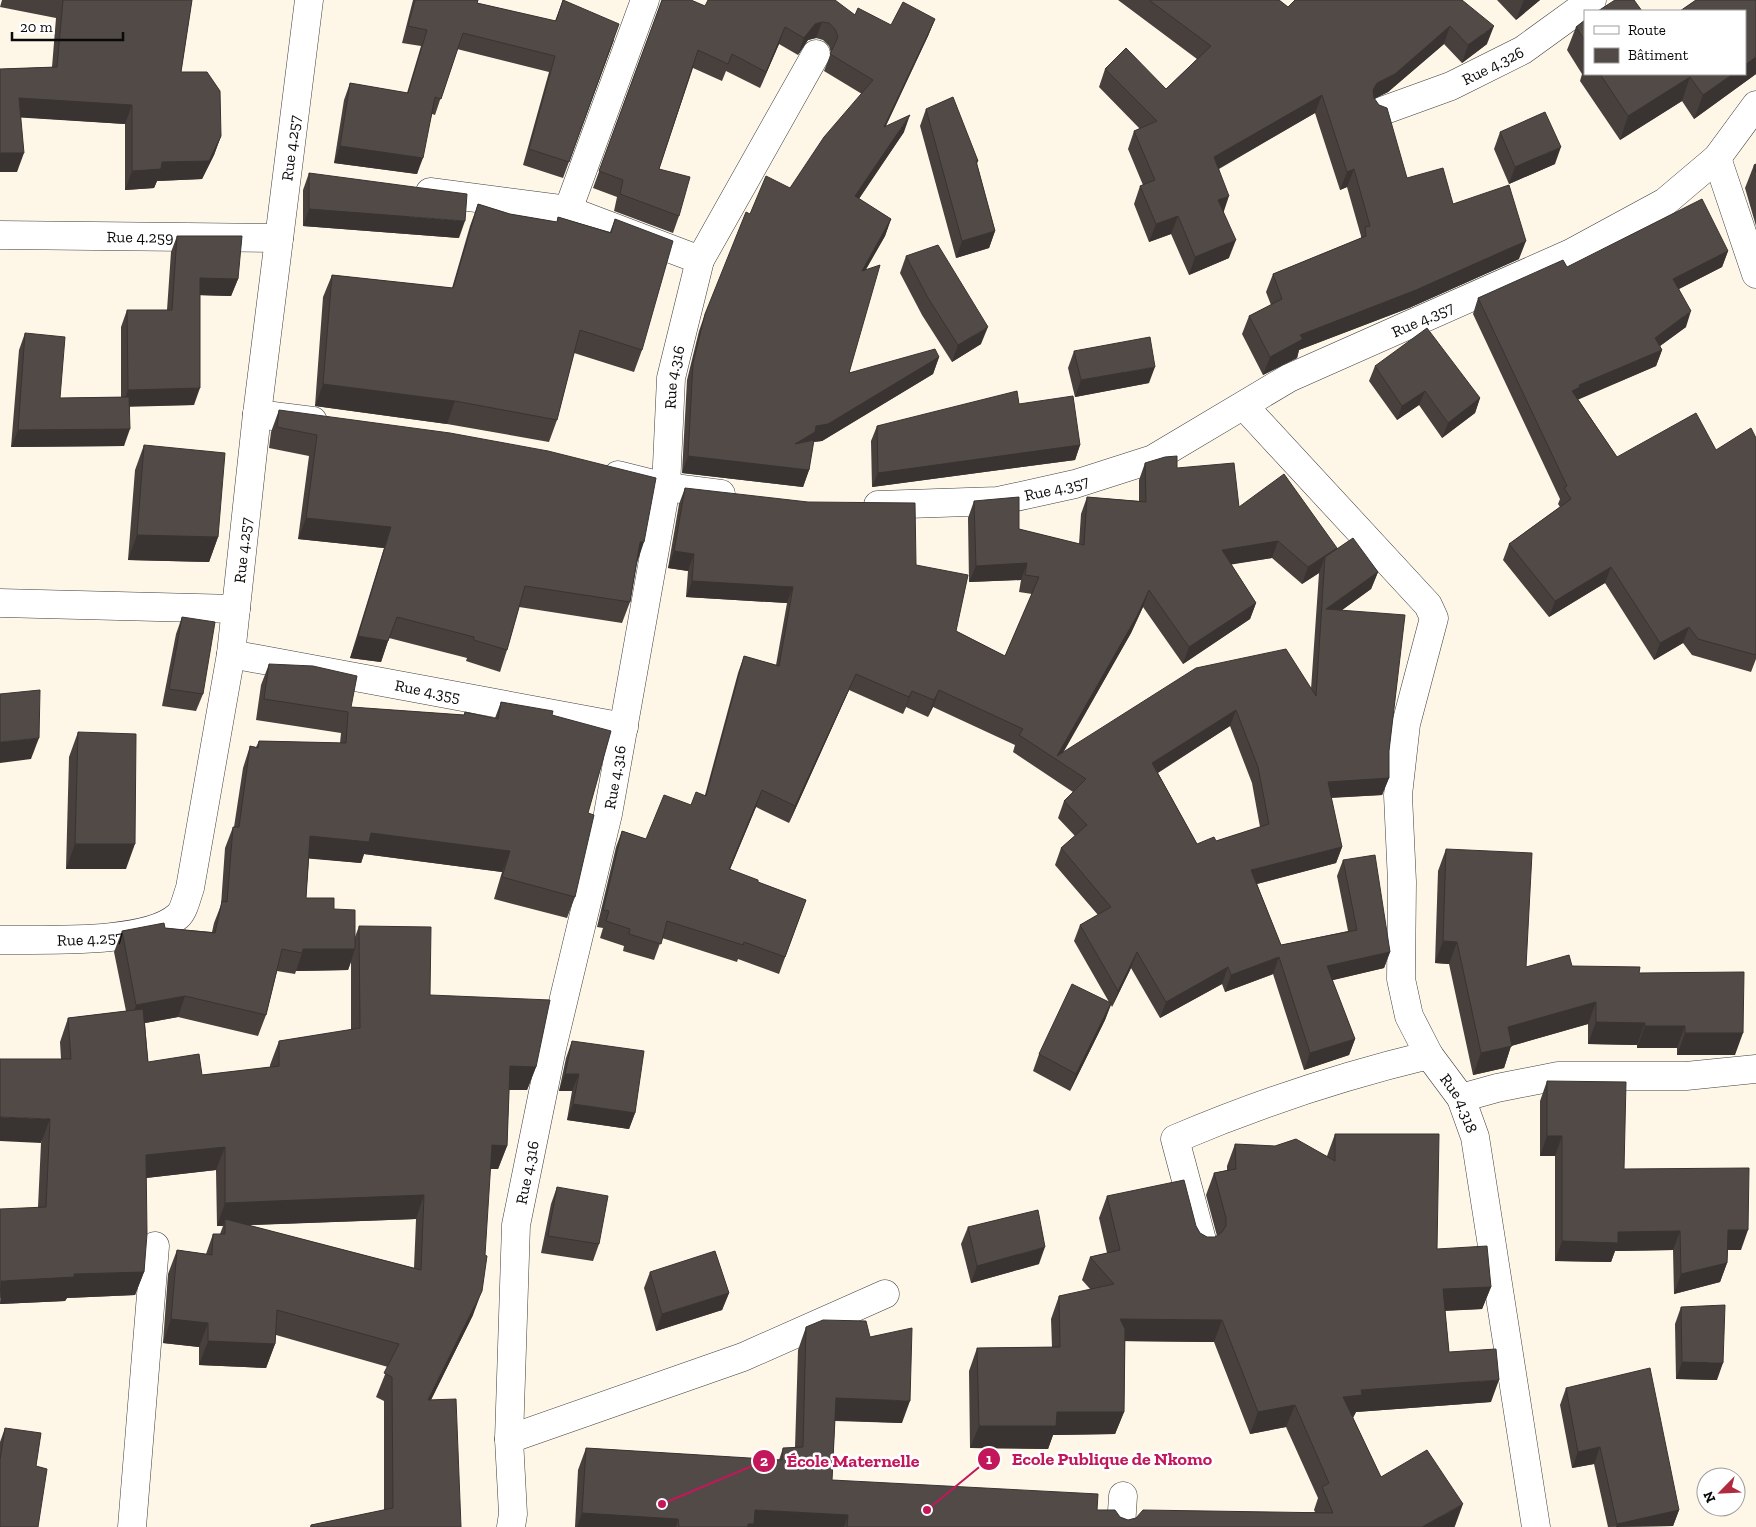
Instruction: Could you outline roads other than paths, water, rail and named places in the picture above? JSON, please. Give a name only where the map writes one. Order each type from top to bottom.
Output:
[{"type":"street","name":"Rue 4.257","points":[[0,940],[95,938],[144,933],[178,916],[190,888],[231,654],[257,414],[310,0]]},
{"type":"street","points":[[568,210],[645,0]]},
{"type":"street","name":"Rue 4.326","points":[[1382,111],[1451,86],[1523,50],[1592,0]]},
{"type":"street","name":"Rue 4.316","points":[[511,1527],[513,1514],[509,1439],[516,1225],[552,1048],[608,814],[666,487],[672,378],[700,260],[816,54]]},
{"type":"street","name":"Rue 4.357","points":[[850,504],[898,505],[998,501],[1076,484],[1153,459],[1290,378],[1571,254],[1665,202],[1717,158],[1756,105]]},
{"type":"street","points":[[1717,158],[1756,274]]},
{"type":"street","points":[[288,172],[316,176]]},
{"type":"street","points":[[404,188],[568,210],[700,260]]},
{"type":"street","name":"Rue 4.259","points":[[0,235],[279,238]]},
{"type":"street","points":[[1244,406],[1428,605],[1434,618],[1406,724],[1398,795],[1402,882],[1401,979],[1409,1016],[1429,1055]]},
{"type":"street","points":[[257,414],[336,424]]},
{"type":"street","points":[[591,469],[666,487],[743,496]]},
{"type":"street","points":[[0,603],[236,609]]},
{"type":"street","name":"Rue 4.355","points":[[231,654],[624,727]]},
{"type":"street","name":"Rue 4.318","points":[[1203,1244],[1175,1139],[1213,1123],[1328,1083],[1429,1055],[1461,1098],[1475,1137],[1536,1527]]},
{"type":"street","points":[[1461,1098],[1497,1088],[1558,1076],[1686,1076],[1756,1068]]},
{"type":"street","points":[[132,1527],[155,1246]]},
{"type":"street","points":[[509,1439],[743,1357],[884,1294]]},
{"type":"street","points":[[1121,1527],[1123,1496]]},
{"type":"place","name":"École Maternelle","points":[[662,1504]]},
{"type":"place","name":"Ecole Publique de Nkomo","points":[[927,1510]]}]
